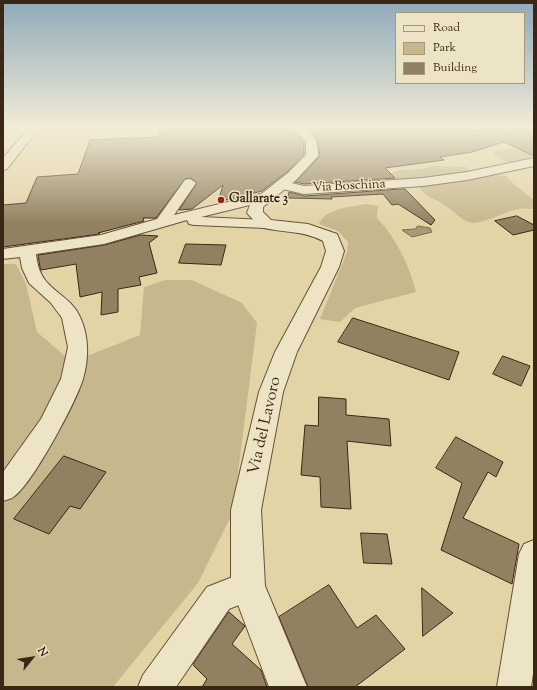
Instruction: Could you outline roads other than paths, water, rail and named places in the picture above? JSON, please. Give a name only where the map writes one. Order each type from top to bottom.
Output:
[{"type":"street","points":[[266,224],[255,213],[256,205],[283,185],[308,160]]},
{"type":"street","name":"Via Boschina","points":[[283,185],[304,190],[424,182],[534,162]]},
{"type":"street","points":[[484,172],[534,170]]},
{"type":"street","points":[[162,222],[190,183]]},
{"type":"street","points":[[3,254],[104,239],[162,222],[265,198]]},
{"type":"street","points":[[162,222],[192,221],[266,224]]},
{"type":"street","name":"Via del Lavoro","points":[[266,224],[305,228],[320,232],[332,238],[335,251],[330,267],[286,352],[271,392],[246,510],[248,586],[288,687]]},
{"type":"street","points":[[3,489],[17,475],[50,425],[72,379],[78,347],[71,317],[57,299],[38,283],[30,268],[27,251]]},
{"type":"street","points":[[514,687],[534,554]]},
{"type":"street","points":[[155,687],[182,651],[218,598],[248,586]]},
{"type":"place","name":"Gallarate 3","points":[[221,200]]}]
